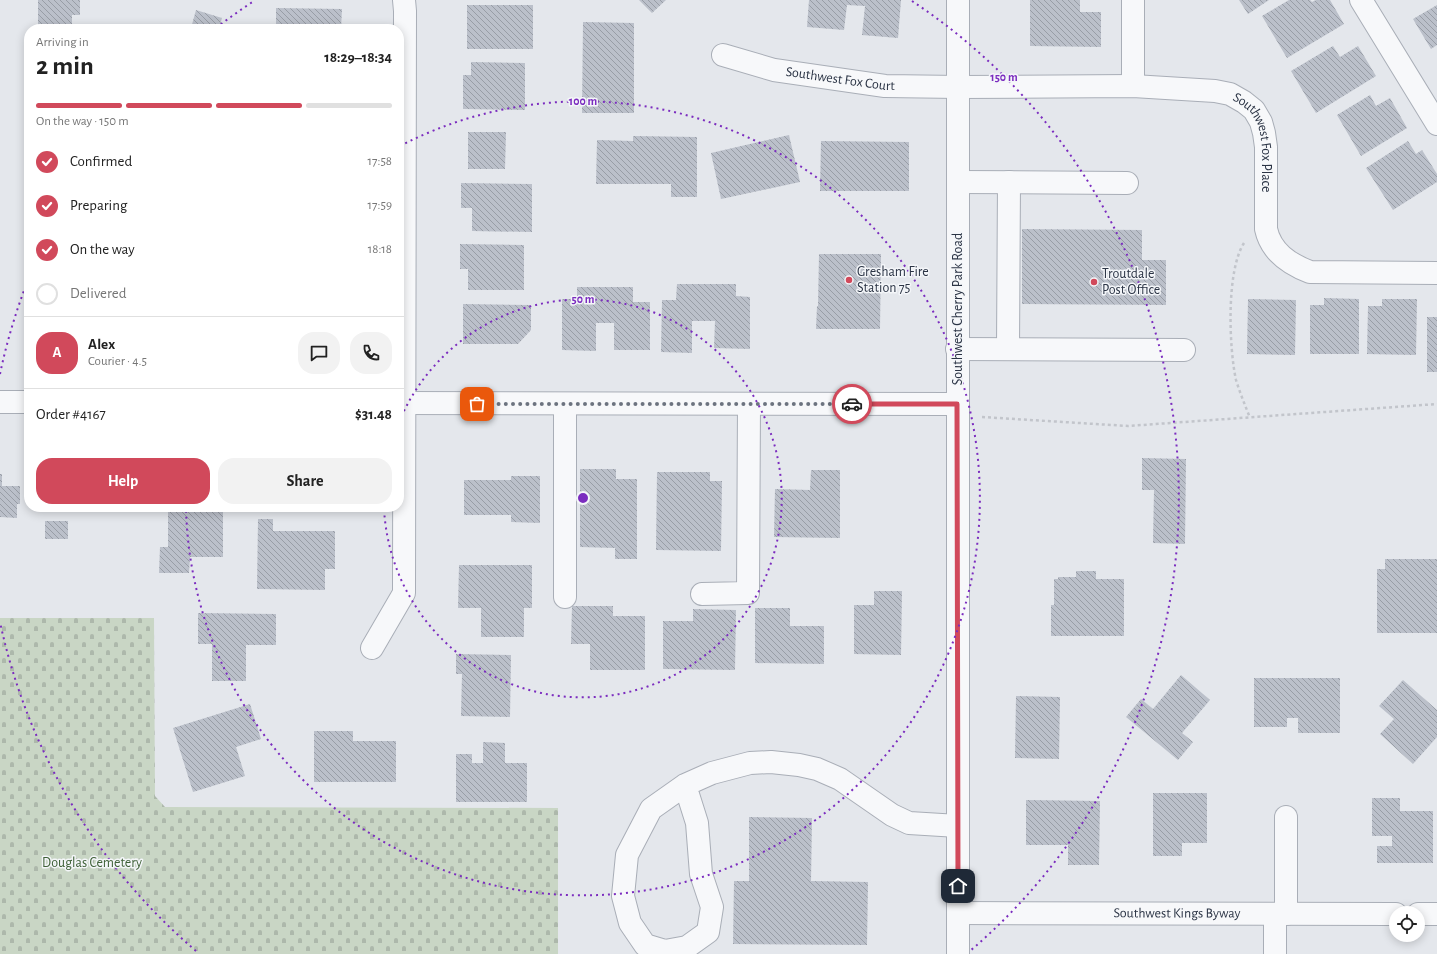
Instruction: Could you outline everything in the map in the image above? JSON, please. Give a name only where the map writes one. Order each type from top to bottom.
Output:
[{"type":"street","points":[[404,0],[404,24]]},
{"type":"street","name":"Southwest Cherry Park Road","points":[[958,0],[958,954]]},
{"type":"street","points":[[1133,0],[1133,86]]},
{"type":"street","points":[[1361,0],[1437,124]]},
{"type":"street","name":"Southwest Fox Court","points":[[723,56],[774,70],[885,86],[959,87]]},
{"type":"street","name":"Southwest Fox Place","points":[[959,87],[1133,86],[1215,90],[1230,94],[1254,110],[1264,133],[1266,147],[1266,228],[1268,240],[1277,252],[1298,267],[1310,272],[1437,273]]},
{"type":"street","points":[[958,182],[1127,183]]},
{"type":"street","points":[[1008,350],[1009,182]]},
{"type":"street","points":[[957,350],[1184,350]]},
{"type":"street","points":[[0,402],[24,402]]},
{"type":"street","points":[[404,404],[749,404],[957,410]]},
{"type":"street","points":[[565,404],[565,597]]},
{"type":"street","points":[[702,594],[748,593],[749,404]]},
{"type":"street","points":[[372,648],[404,593],[403,512]]},
{"type":"street","points":[[685,785],[697,823],[701,874],[712,908],[708,932],[687,948],[665,951],[645,945],[630,923],[623,896],[627,855],[651,808],[685,785],[712,773],[750,763],[771,762],[817,768],[840,779],[892,815],[909,823],[958,826]]},
{"type":"street","points":[[1275,954],[1280,914],[1286,817]]},
{"type":"street","name":"Southwest Kings Byway","points":[[958,913],[1389,914]]},
{"type":"street","points":[[1425,914],[1437,914]]},
{"type":"path","points":[[1250,418],[1236,379],[1233,358],[1231,334],[1232,280],[1242,245],[1252,233],[1266,228]]},
{"type":"path","points":[[957,410],[1042,420],[1128,426],[1437,404]]},
{"type":"green space","name":"Douglas Cemetery","points":[[0,618],[154,618],[155,796],[165,807],[558,808],[558,954],[0,954]]},
{"type":"building","points":[[38,0],[80,0],[80,15],[72,15],[72,24],[38,24]]},
{"type":"building","points":[[639,0],[666,0],[652,13]]},
{"type":"building","points":[[809,0],[901,0],[898,38],[862,35],[865,6],[847,5],[844,30],[807,27]]},
{"type":"building","points":[[1030,0],[1080,0],[1080,12],[1101,12],[1101,47],[1030,46]]},
{"type":"building","points":[[1239,0],[1269,0],[1248,14]]},
{"type":"building","points":[[1289,0],[1310,0],[1312,2],[1316,0],[1330,0],[1344,24],[1287,58],[1262,16]]},
{"type":"building","points":[[467,5],[533,5],[533,49],[467,49]]},
{"type":"building","points":[[1437,5],[1437,45],[1431,49],[1413,19]]},
{"type":"building","points":[[276,8],[342,9],[341,24],[276,24]]},
{"type":"building","points":[[196,10],[222,18],[220,24],[192,24]]},
{"type":"building","points":[[583,22],[634,23],[634,113],[582,113]]},
{"type":"building","points":[[1333,46],[1340,57],[1358,46],[1376,76],[1316,113],[1291,71]]},
{"type":"building","points":[[471,62],[525,63],[525,110],[463,109],[463,75],[471,75]]},
{"type":"building","points":[[1370,95],[1376,106],[1390,98],[1407,128],[1361,156],[1337,115]]},
{"type":"building","points":[[468,132],[506,132],[505,169],[468,169]]},
{"type":"building","points":[[789,135],[800,182],[721,199],[711,153]]},
{"type":"building","points":[[633,136],[697,137],[697,197],[671,197],[671,184],[596,184],[597,140],[633,141]]},
{"type":"building","points":[[821,141],[909,142],[909,191],[820,191]]},
{"type":"building","points":[[1408,141],[1416,154],[1422,150],[1437,174],[1437,182],[1393,210],[1366,168]]},
{"type":"building","points":[[461,183],[532,184],[532,232],[472,231],[472,208],[461,208]]},
{"type":"building","name":"Troutdale Post Office","points":[[1022,229],[1142,230],[1142,260],[1166,260],[1166,305],[1022,304]]},
{"type":"building","points":[[460,244],[524,245],[524,290],[468,290],[468,269],[460,269]]},
{"type":"building","name":"Gresham Fire Station 75","points":[[819,254],[881,254],[880,329],[816,329]]},
{"type":"building","points":[[677,284],[736,284],[736,296],[750,297],[750,349],[714,348],[715,321],[692,321],[692,353],[661,352],[662,300],[676,300]]},
{"type":"building","points":[[577,287],[633,287],[633,302],[650,302],[650,350],[614,350],[614,323],[596,323],[596,351],[562,350],[562,299],[577,299]]},
{"type":"building","points":[[1324,298],[1359,299],[1359,354],[1310,354],[1310,305],[1324,305]]},
{"type":"building","points":[[1248,299],[1296,300],[1295,355],[1247,354]]},
{"type":"building","points":[[1382,299],[1417,299],[1416,355],[1367,354],[1368,306],[1382,306]]},
{"type":"building","points":[[463,304],[531,305],[531,330],[518,344],[463,344]]},
{"type":"building","points":[[1427,317],[1437,317],[1437,372],[1427,372]]},
{"type":"building","points":[[1142,458],[1186,459],[1185,544],[1153,543],[1154,490],[1142,490]]},
{"type":"building","points":[[580,469],[616,469],[616,479],[637,479],[637,559],[615,559],[615,548],[580,547]]},
{"type":"building","points":[[811,470],[840,470],[840,538],[774,537],[775,489],[810,490]]},
{"type":"building","points":[[657,472],[710,472],[710,481],[722,481],[721,551],[656,550]]},
{"type":"building","points":[[0,474],[2,474],[2,486],[20,486],[20,504],[17,504],[17,518],[0,517]]},
{"type":"building","points":[[511,476],[540,476],[540,523],[511,522],[511,515],[464,515],[464,480],[511,480]]},
{"type":"building","points":[[168,512],[223,512],[223,557],[190,557],[189,573],[159,573],[160,547],[168,547]]},
{"type":"building","points":[[258,519],[273,519],[273,531],[335,531],[335,569],[325,569],[325,590],[257,589]]},
{"type":"building","points":[[45,521],[68,521],[68,539],[45,539]]},
{"type":"building","points":[[1385,559],[1437,559],[1437,633],[1377,633],[1377,569],[1385,569]]},
{"type":"building","points":[[459,565],[532,565],[532,608],[524,608],[524,637],[481,637],[481,608],[458,608]]},
{"type":"building","points":[[1076,571],[1096,571],[1096,579],[1124,579],[1124,636],[1051,636],[1051,605],[1054,605],[1054,579],[1058,579],[1058,577],[1076,577]]},
{"type":"building","points":[[874,591],[902,591],[901,655],[854,654],[854,605],[874,605]]},
{"type":"building","points":[[572,606],[613,606],[613,616],[645,616],[645,670],[590,670],[590,644],[571,644]]},
{"type":"building","points":[[755,608],[790,608],[790,626],[824,626],[824,664],[755,663]]},
{"type":"building","points":[[693,609],[736,610],[735,670],[663,669],[663,621],[693,621]]},
{"type":"building","points":[[198,613],[276,614],[276,645],[246,645],[246,681],[212,681],[212,644],[198,644]]},
{"type":"building","points":[[456,654],[511,655],[510,717],[461,716],[462,674],[456,674]]},
{"type":"building","points":[[1181,675],[1210,700],[1182,733],[1193,742],[1178,760],[1126,717],[1141,699],[1153,709]]},
{"type":"building","points":[[1254,678],[1340,678],[1340,733],[1298,733],[1298,718],[1287,718],[1287,727],[1254,727]]},
{"type":"building","points":[[1403,680],[1437,710],[1437,737],[1413,764],[1380,734],[1394,719],[1379,706]]},
{"type":"building","points":[[1016,696],[1060,697],[1059,759],[1015,758]]},
{"type":"building","points":[[250,704],[261,739],[236,747],[245,776],[193,792],[173,728]]},
{"type":"building","points":[[314,731],[353,731],[353,741],[396,741],[396,782],[314,782]]},
{"type":"building","points":[[483,742],[505,743],[505,763],[527,763],[527,802],[456,802],[456,754],[472,754],[472,763],[483,763]]},
{"type":"building","points":[[1153,793],[1207,793],[1207,843],[1182,843],[1182,856],[1153,856]]},
{"type":"building","points":[[1372,798],[1400,798],[1400,811],[1433,811],[1433,863],[1377,863],[1377,846],[1392,846],[1392,836],[1372,836]]},
{"type":"building","points":[[1026,800],[1100,801],[1099,865],[1068,865],[1068,845],[1026,845]]},
{"type":"building","points":[[749,817],[812,818],[811,881],[868,882],[867,945],[733,944],[734,881],[749,881]]},
{"type":"way so far","points":[[477,404],[852,404]]},
{"type":"place","name":"Gresham Fire Station 75","points":[[849,280]]},
{"type":"place","name":"Troutdale Post Office","points":[[1094,282]]},
{"type":"route","points":[[852,404],[957,404],[958,886]]}]
